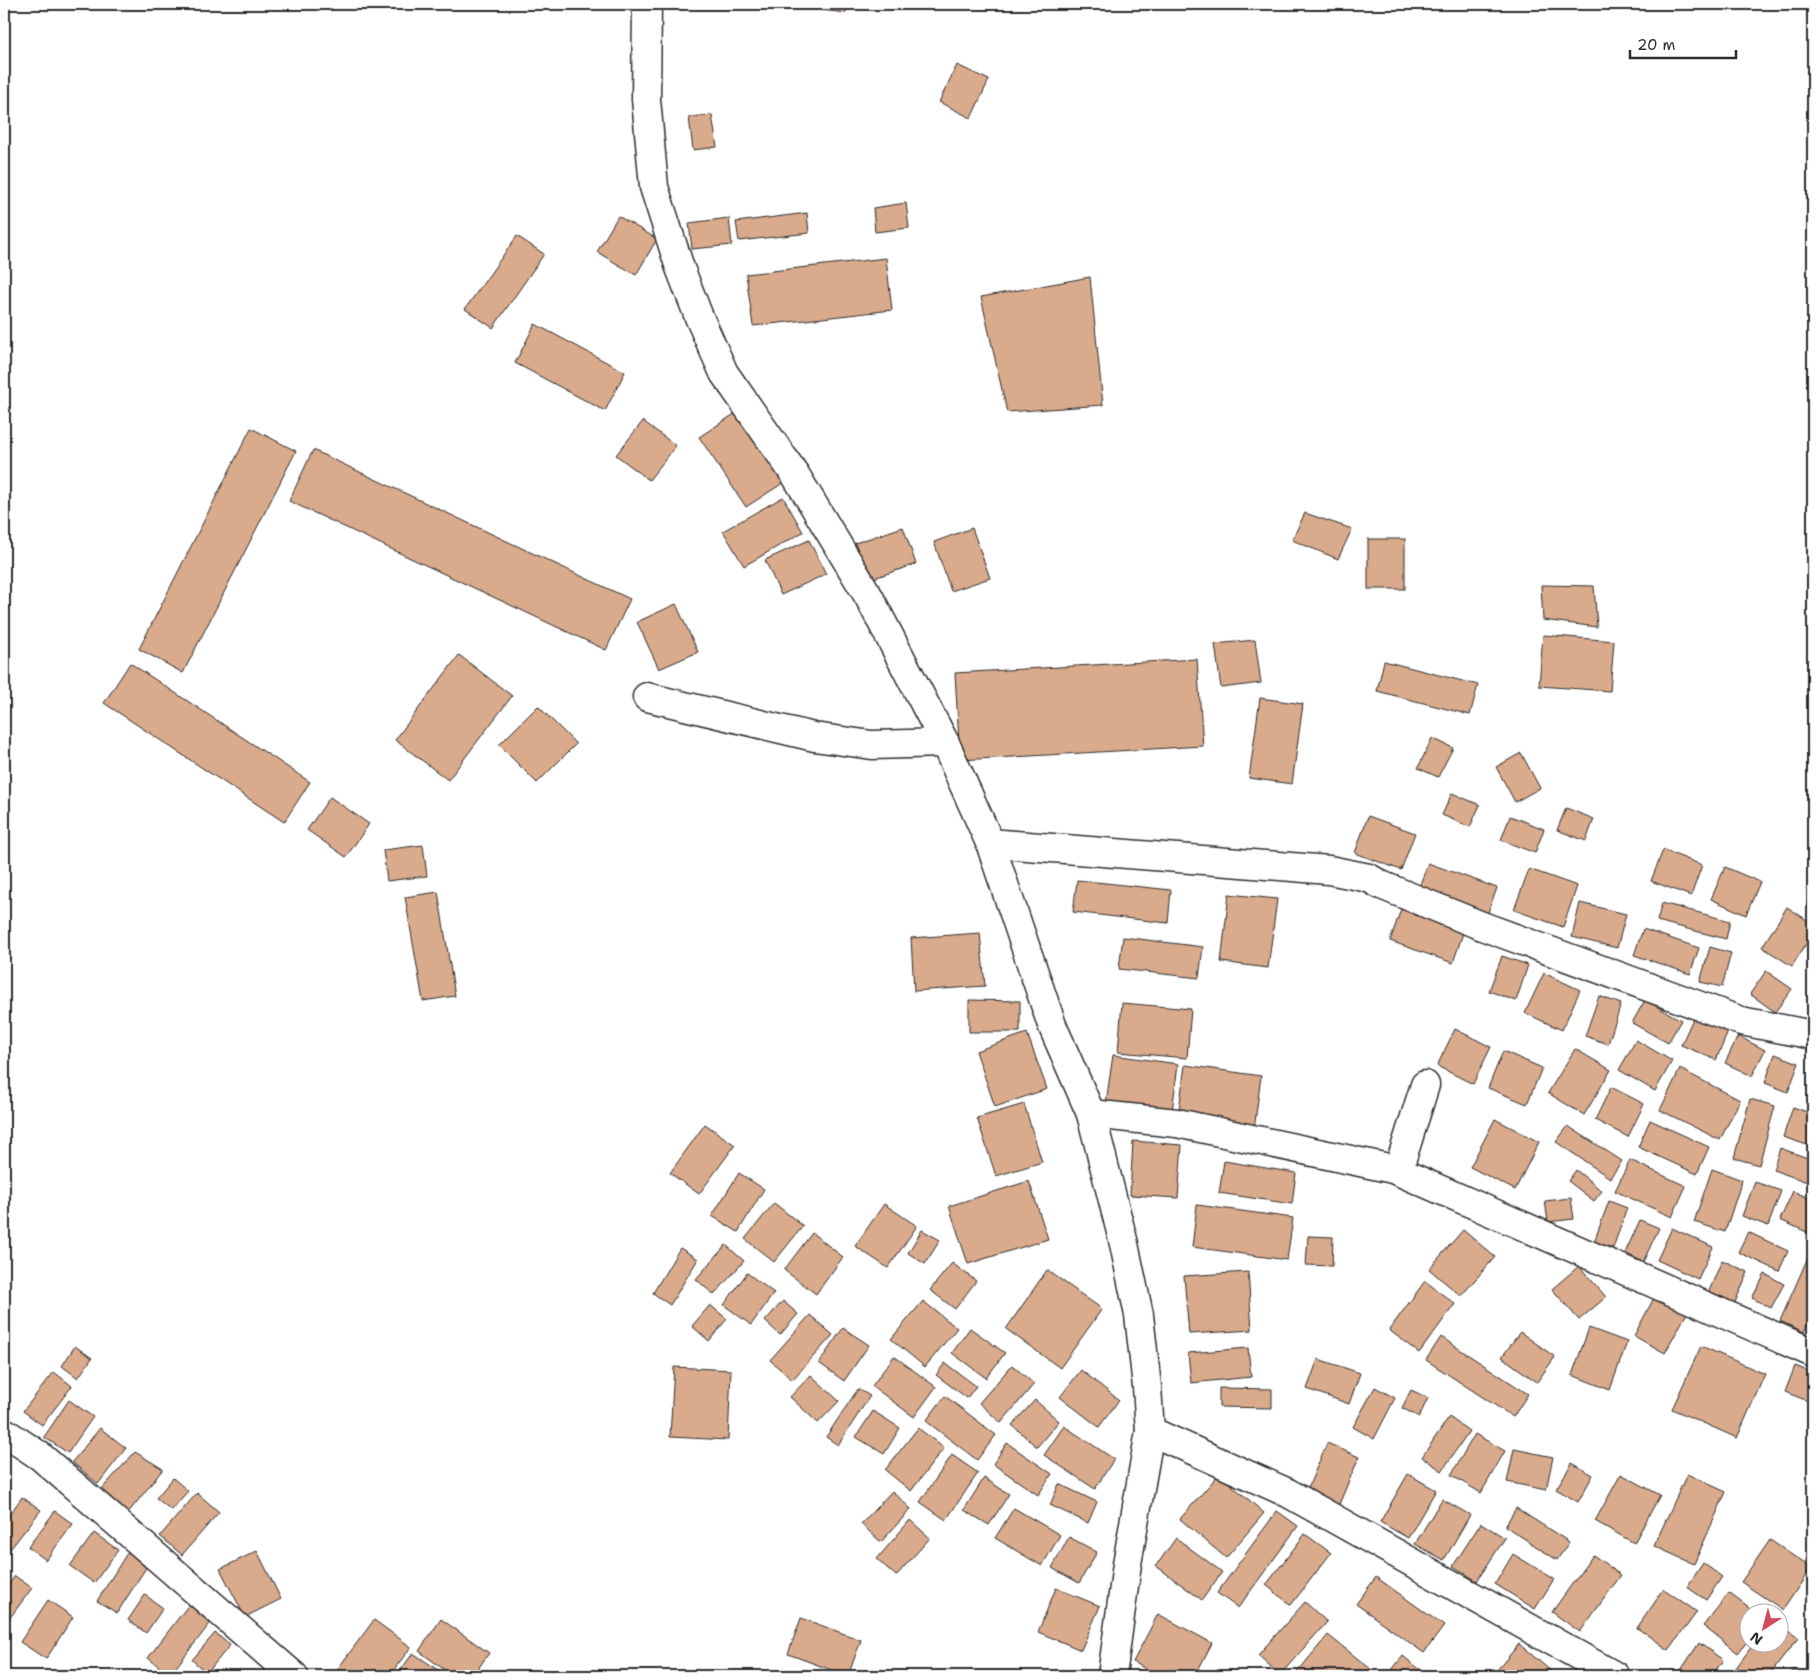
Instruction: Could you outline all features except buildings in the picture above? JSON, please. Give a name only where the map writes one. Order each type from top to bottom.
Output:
[{"type":"street","points":[[647,4],[646,99],[654,187],[680,268],[699,317],[724,373],[796,476],[869,597],[945,743],[990,843],[1052,1025],[1091,1114],[1124,1244],[1139,1315],[1150,1431],[1127,1564],[1112,1676]]},
{"type":"street","points":[[647,697],[814,737],[872,745],[945,743]]},
{"type":"street","points":[[990,843],[1329,870],[1369,878],[1393,890],[1482,926],[1741,1021],[1813,1035]]},
{"type":"street","points":[[1390,1168],[1425,1085]]},
{"type":"street","points":[[1091,1114],[1177,1123],[1390,1168],[1813,1352]]},
{"type":"street","points":[[1150,1431],[1288,1493],[1615,1676]]},
{"type":"street","points":[[4,1432],[40,1456],[294,1676]]}]
